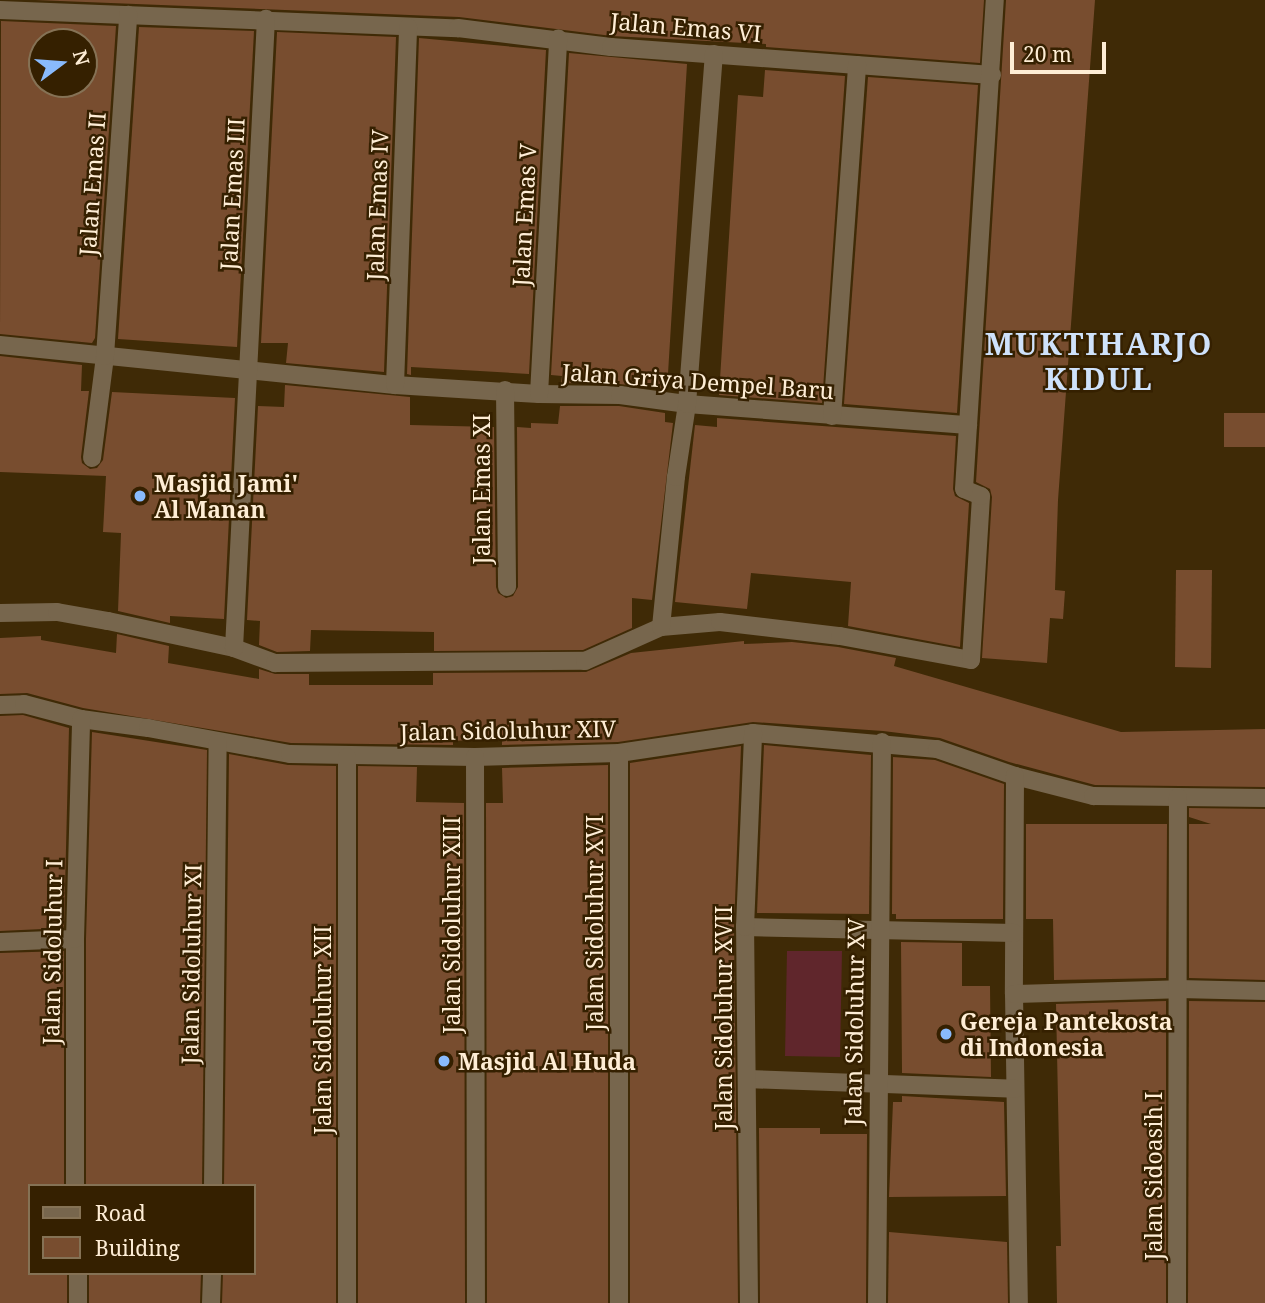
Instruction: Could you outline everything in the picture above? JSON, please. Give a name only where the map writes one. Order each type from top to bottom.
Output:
[{"type":"street","points":[[0,613],[57,612],[234,648],[275,663],[585,660],[661,626],[720,622],[840,636],[971,660],[981,496],[964,489],[995,0]]},
{"type":"street","name":"Jalan Emas VI","points":[[0,10],[458,28],[611,47],[992,75]]},
{"type":"street","name":"Jalan Emas II","points":[[92,458],[105,356],[128,15]]},
{"type":"street","name":"Jalan Emas III","points":[[234,648],[266,19]]},
{"type":"street","name":"Jalan Emas IV","points":[[395,385],[408,27]]},
{"type":"street","name":"Jalan Emas V","points":[[539,394],[558,39]]},
{"type":"street","points":[[661,626],[687,404],[714,54]]},
{"type":"street","points":[[832,416],[857,65]]},
{"type":"street","name":"Jalan Griya Dempel Baru","points":[[0,345],[395,385],[539,394],[620,395],[687,404],[968,425]]},
{"type":"street","name":"Jalan Emas XI","points":[[505,390],[507,587]]},
{"type":"street","name":"Jalan Sidoluhur XIV","points":[[0,705],[24,704],[81,719],[148,728],[218,743],[290,754],[475,757],[619,753],[753,733],[937,749],[1015,776],[1093,796],[1265,798]]},
{"type":"street","name":"Jalan Sidoluhur I","points":[[75,1184],[75,939],[81,719]]},
{"type":"street","name":"Jalan Sidoluhur XVII","points":[[749,1303],[746,927],[753,733]]},
{"type":"street","name":"Jalan Sidoluhur XI","points":[[213,1184],[218,743]]},
{"type":"street","name":"Jalan Sidoluhur XV","points":[[877,1303],[876,1084],[882,743]]},
{"type":"street","name":"Jalan Sidoluhur XVI","points":[[619,753],[619,1303]]},
{"type":"street","name":"Jalan Sidoluhur XII","points":[[346,1303],[347,757]]},
{"type":"street","name":"Jalan Sidoluhur XIII","points":[[475,757],[476,1303]]},
{"type":"street","points":[[1015,776],[1014,994],[1018,1303]]},
{"type":"street","name":"Jalan Sidoasih I","points":[[1177,1303],[1178,797]]},
{"type":"street","points":[[746,927],[1014,933]]},
{"type":"street","points":[[0,942],[75,939]]},
{"type":"street","points":[[1014,994],[1178,989],[1265,991]]},
{"type":"street","points":[[747,1079],[1016,1089]]},
{"type":"street","points":[[78,1275],[78,1303]]},
{"type":"street","points":[[211,1303],[212,1275]]},
{"type":"shaded area","points":[[787,951],[842,951],[840,1057],[785,1056]]},
{"type":"building","points":[[35,0],[984,0],[980,63],[766,47],[766,44],[612,36],[459,17]]},
{"type":"building","points":[[1006,0],[1095,0],[1058,500],[1055,590],[1065,591],[1063,619],[1050,618],[1047,663],[982,658],[992,497],[990,489],[976,482]]},
{"type":"building","points":[[1,21],[116,26],[95,338],[92,343],[0,334]]},
{"type":"building","points":[[139,27],[254,31],[237,347],[118,339]]},
{"type":"building","points":[[277,32],[396,37],[384,372],[286,363],[288,343],[261,343]]},
{"type":"building","points":[[419,38],[546,50],[529,374],[411,367],[411,375],[407,374]]},
{"type":"building","points":[[569,53],[687,64],[667,390],[620,384],[561,383],[562,376],[551,375]]},
{"type":"building","points":[[765,70],[845,76],[822,403],[719,395],[738,95],[763,97]]},
{"type":"building","points":[[868,77],[978,85],[957,413],[844,404]]},
{"type":"building","points":[[0,356],[82,365],[81,391],[89,391],[81,457],[82,463],[90,469],[97,468],[103,460],[112,392],[235,398],[224,619],[170,616],[170,623],[118,611],[121,533],[103,532],[106,476],[0,472]]},
{"type":"building","points":[[285,385],[410,397],[410,425],[494,427],[496,587],[498,593],[506,598],[513,596],[518,587],[517,427],[531,428],[531,423],[558,424],[560,406],[619,406],[665,413],[665,422],[673,423],[652,600],[632,598],[632,628],[583,650],[434,651],[434,632],[311,630],[310,651],[277,652],[259,645],[260,621],[247,620],[258,406],[284,407]]},
{"type":"building","points":[[1224,413],[1265,413],[1265,447],[1224,447]]},
{"type":"building","points":[[717,418],[956,436],[953,489],[955,496],[969,503],[960,647],[848,626],[851,582],[751,573],[747,609],[675,602],[695,425],[717,427]]},
{"type":"building","points":[[1176,570],[1212,570],[1211,668],[1175,667]]},
{"type":"building","points":[[117,634],[169,646],[168,663],[259,679],[259,669],[275,674],[309,674],[309,685],[433,685],[433,673],[586,672],[631,653],[744,641],[744,644],[792,642],[838,647],[896,658],[894,666],[1121,732],[1265,729],[1265,787],[1095,785],[1009,762],[940,738],[883,731],[753,722],[618,742],[502,745],[502,738],[453,741],[453,745],[291,743],[83,708],[27,693],[0,694],[0,638],[41,636],[41,640],[116,653]]},
{"type":"building","points":[[23,715],[69,728],[64,928],[0,931],[0,716]]},
{"type":"building","points":[[92,732],[207,750],[202,1184],[86,1184],[86,939]]},
{"type":"building","points":[[764,745],[871,755],[869,914],[757,913]]},
{"type":"building","points":[[741,746],[734,927],[738,1303],[630,1303],[630,763]]},
{"type":"building","points":[[229,754],[288,765],[336,766],[336,1303],[222,1303],[223,1275],[256,1275],[256,1184],[224,1184]]},
{"type":"building","points":[[893,757],[935,760],[1004,784],[1003,919],[896,919],[896,914],[892,914]]},
{"type":"building","points":[[608,765],[608,1303],[487,1303],[486,803],[503,803],[502,768]]},
{"type":"building","points":[[358,766],[417,767],[416,802],[464,803],[465,1303],[358,1303]]},
{"type":"building","points":[[1189,808],[1265,809],[1265,980],[1189,978],[1189,824],[1211,824],[1189,817]]},
{"type":"building","points":[[1026,824],[1167,824],[1166,978],[1054,980],[1053,919],[1026,919]]},
{"type":"building","name":"Gereja Pantekosta di Indonesia","points":[[901,942],[962,943],[962,986],[990,986],[991,1077],[902,1073]]},
{"type":"building","points":[[64,951],[64,1184],[28,1184],[28,1275],[67,1275],[67,1303],[0,1303],[0,953]]},
{"type":"building","points":[[1166,1001],[1166,1303],[1057,1303],[1056,1246],[1061,1246],[1056,1004]]},
{"type":"building","points":[[1189,1001],[1265,1002],[1265,1303],[1188,1303]]},
{"type":"building","points":[[902,1096],[1004,1102],[1006,1196],[889,1197],[893,1102],[902,1102]]},
{"type":"building","points":[[759,1128],[820,1128],[820,1134],[867,1134],[866,1303],[760,1303]]},
{"type":"building","points":[[889,1232],[1007,1242],[1008,1303],[888,1303]]},
{"type":"building","points":[[89,1275],[201,1275],[200,1303],[89,1303]]},
{"type":"place","name":"Masjid Jami' Al Manan","points":[[140,496]]},
{"type":"place","name":"Gereja Pantekosta di Indonesia","points":[[946,1034]]},
{"type":"place","name":"Masjid Al Huda","points":[[444,1061]]},
{"type":"district","name":"MUKTIHARJO KIDUL","points":[[1099,361]]}]
